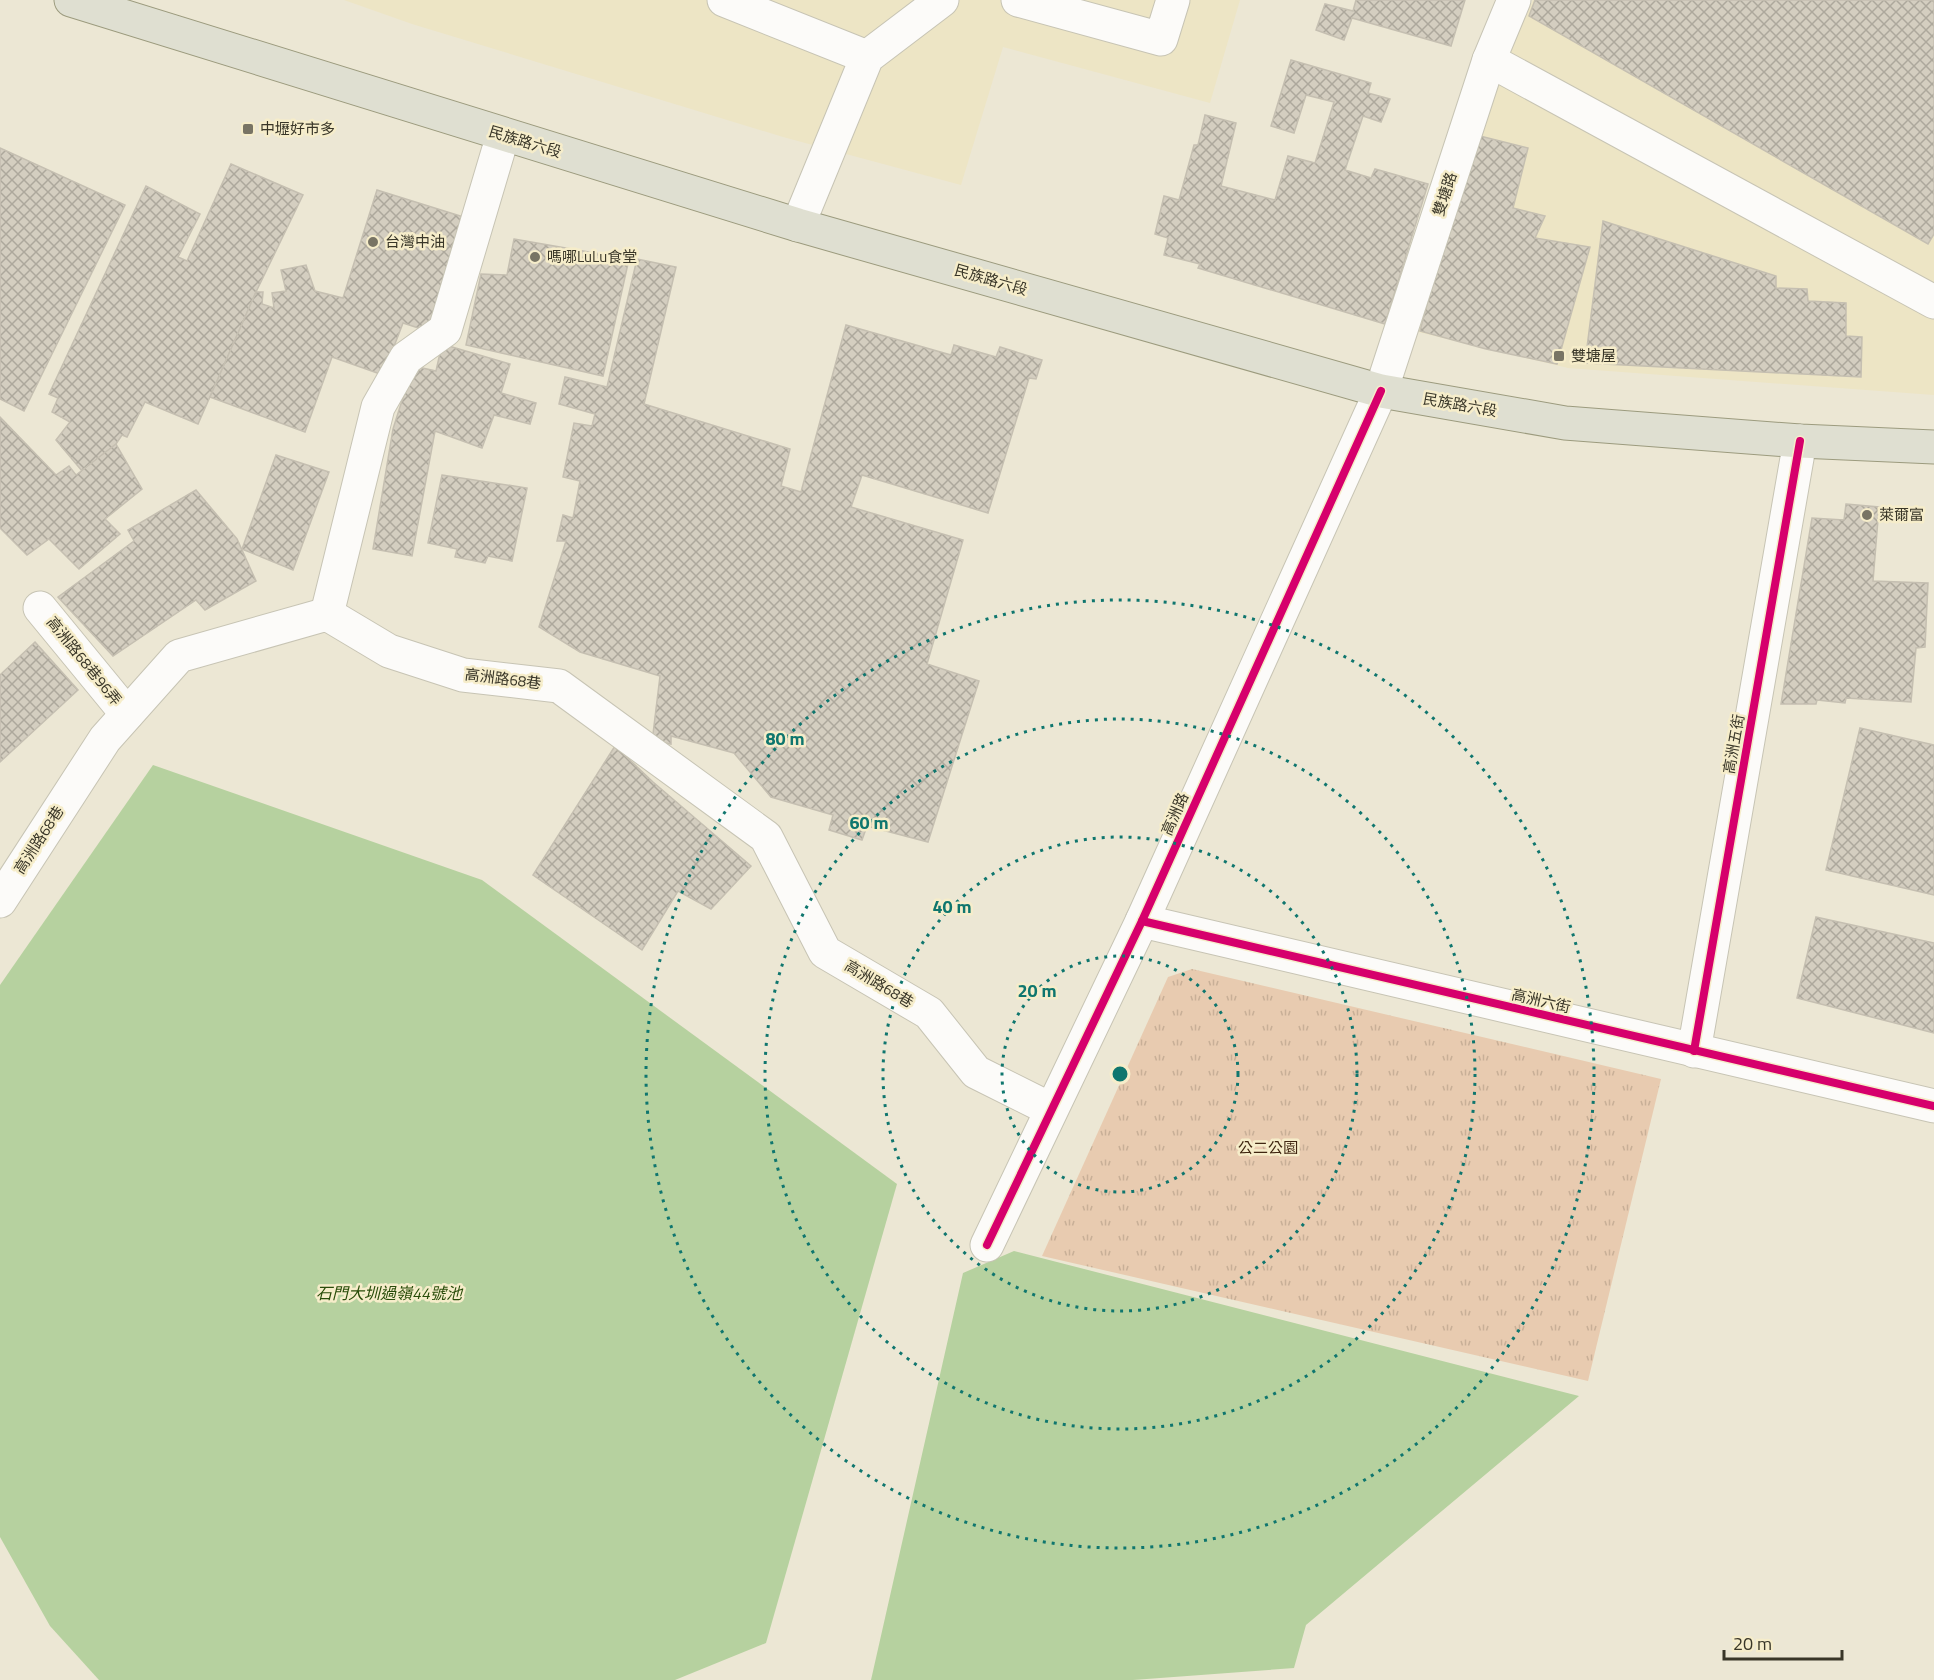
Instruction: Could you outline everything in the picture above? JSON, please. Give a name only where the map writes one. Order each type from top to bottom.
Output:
[{"type":"main road","name":"民族路六段","points":[[71,0],[798,225],[1381,391],[1565,423],[1800,441],[1934,447]]},
{"type":"street","points":[[724,0],[867,57]]},
{"type":"street","points":[[798,225],[867,57],[942,0]]},
{"type":"street","points":[[1018,0],[1161,39],[1173,0]]},
{"type":"street","name":"雙塘路","points":[[1381,391],[1489,60],[1514,0]]},
{"type":"street","points":[[1489,60],[1934,302]]},
{"type":"street","points":[[327,614],[378,407],[406,358],[445,330],[503,135]]},
{"type":"street","name":"高洲路","points":[[987,1245],[1050,1109],[1142,921],[1381,391]]},
{"type":"street","name":"高洲五街","points":[[1694,1051],[1800,441]]},
{"type":"street","name":"高洲路68巷96弄","points":[[40,608],[127,714]]},
{"type":"street","name":"高洲路68巷","points":[[0,901],[105,739],[179,656],[327,614],[389,651],[463,675],[560,686],[766,837],[825,952],[929,1013],[976,1072],[1050,1109]]},
{"type":"street","name":"高洲六街","points":[[1142,921],[1934,1106]]},
{"type":"shaded area","points":[[344,0],[1240,0],[1210,103],[1003,47],[961,185],[783,137],[412,24]]},
{"type":"shaded area","points":[[1533,0],[1934,0],[1934,395],[1568,368],[1414,331],[1496,84]]},
{"type":"green space","name":"公二公園","points":[[1192,969],[1661,1079],[1588,1381],[1042,1256],[1168,977]]},
{"type":"water","name":"石門大圳過嶺44號池","points":[[153,765],[482,880],[897,1184],[766,1643],[675,1680],[99,1680],[50,1626],[0,1537],[0,985]]},
{"type":"water","points":[[1014,1251],[1579,1396],[1306,1625],[1294,1668],[1133,1680],[871,1680],[963,1273]]},
{"type":"building","points":[[1356,0],[1465,0],[1451,46],[1352,18],[1344,40],[1316,30],[1325,4],[1353,11]]},
{"type":"building","points":[[1535,0],[1934,0],[1934,234],[1928,244],[1529,16]]},
{"type":"building","points":[[1291,60],[1371,83],[1368,93],[1390,99],[1381,122],[1363,116],[1345,170],[1371,178],[1375,169],[1428,184],[1385,324],[1198,268],[1200,264],[1164,255],[1168,238],[1155,234],[1164,196],[1179,200],[1194,145],[1198,145],[1205,115],[1236,123],[1221,186],[1275,200],[1288,156],[1315,163],[1334,102],[1306,95],[1294,133],[1271,126]]},
{"type":"building","points":[[1476,135],[1528,148],[1513,208],[1545,216],[1535,238],[1590,247],[1557,364],[1486,349],[1420,331],[1463,167]]},
{"type":"building","points":[[0,148],[125,205],[24,411],[0,399]]},
{"type":"building","points":[[231,164],[303,195],[256,292],[198,424],[145,402],[127,437],[122,435],[116,444],[82,471],[56,440],[70,422],[52,412],[58,398],[49,394],[146,186],[200,214],[178,257],[187,261]]},
{"type":"building","points":[[377,190],[470,219],[434,333],[403,323],[383,375],[332,357],[305,432],[210,397],[256,292],[263,292],[262,304],[274,308],[272,293],[286,291],[281,270],[306,265],[315,291],[343,298]]},
{"type":"building","points":[[1603,221],[1776,276],[1776,288],[1807,289],[1808,301],[1846,303],[1846,336],[1862,337],[1861,377],[1585,363]]},
{"type":"building","points":[[514,239],[629,259],[603,376],[466,345],[481,274],[507,275]]},
{"type":"building","points":[[637,259],[676,267],[644,404],[790,449],[781,486],[801,492],[846,325],[951,355],[954,345],[996,357],[1000,347],[1042,360],[1036,379],[1029,378],[988,513],[862,475],[851,507],[963,540],[927,664],[979,681],[928,842],[867,826],[862,840],[829,830],[833,815],[771,797],[734,753],[671,736],[671,744],[659,742],[653,734],[660,676],[580,652],[539,627],[566,541],[557,541],[563,515],[573,518],[580,481],[563,477],[574,423],[592,426],[595,414],[559,404],[565,377],[607,387]]},
{"type":"building","points":[[442,344],[510,364],[501,393],[536,403],[530,424],[494,415],[482,448],[435,431],[412,556],[373,549],[393,429],[413,366],[436,371]]},
{"type":"building","points":[[0,417],[56,475],[69,466],[76,475],[116,444],[142,489],[105,519],[120,534],[79,569],[49,539],[27,555],[0,528]]},
{"type":"building","points":[[276,455],[329,472],[293,570],[242,549]]},
{"type":"building","points":[[442,475],[527,488],[512,561],[488,556],[485,563],[455,557],[457,549],[428,543]]},
{"type":"building","points":[[196,490],[237,539],[256,581],[205,610],[196,600],[113,656],[58,597],[134,541],[128,530]]},
{"type":"building","points":[[1846,504],[1879,507],[1873,581],[1928,583],[1925,647],[1916,648],[1911,702],[1846,698],[1845,703],[1817,700],[1816,704],[1781,704],[1812,518],[1844,520]]},
{"type":"building","points":[[35,642],[78,690],[0,762],[0,675]]},
{"type":"building","points":[[1860,728],[1934,745],[1934,895],[1826,870]]},
{"type":"building","points":[[615,746],[653,782],[751,866],[711,909],[678,891],[642,950],[533,875]]},
{"type":"building","points":[[1816,917],[1934,943],[1934,1033],[1797,998]]},
{"type":"cycle path","points":[[987,1245],[1142,921],[1381,391]]},
{"type":"cycle path","points":[[1694,1051],[1800,441]]},
{"type":"cycle path","points":[[1142,921],[1934,1106]]},
{"type":"place","name":"中壢好市多","points":[[248,129]]},
{"type":"place","name":"台灣中油","points":[[373,242]]},
{"type":"place","name":"嗎哪LuLu食堂","points":[[535,257]]},
{"type":"place","name":"雙塘屋","points":[[1559,356]]},
{"type":"place","name":"萊爾富","points":[[1867,515]]}]
